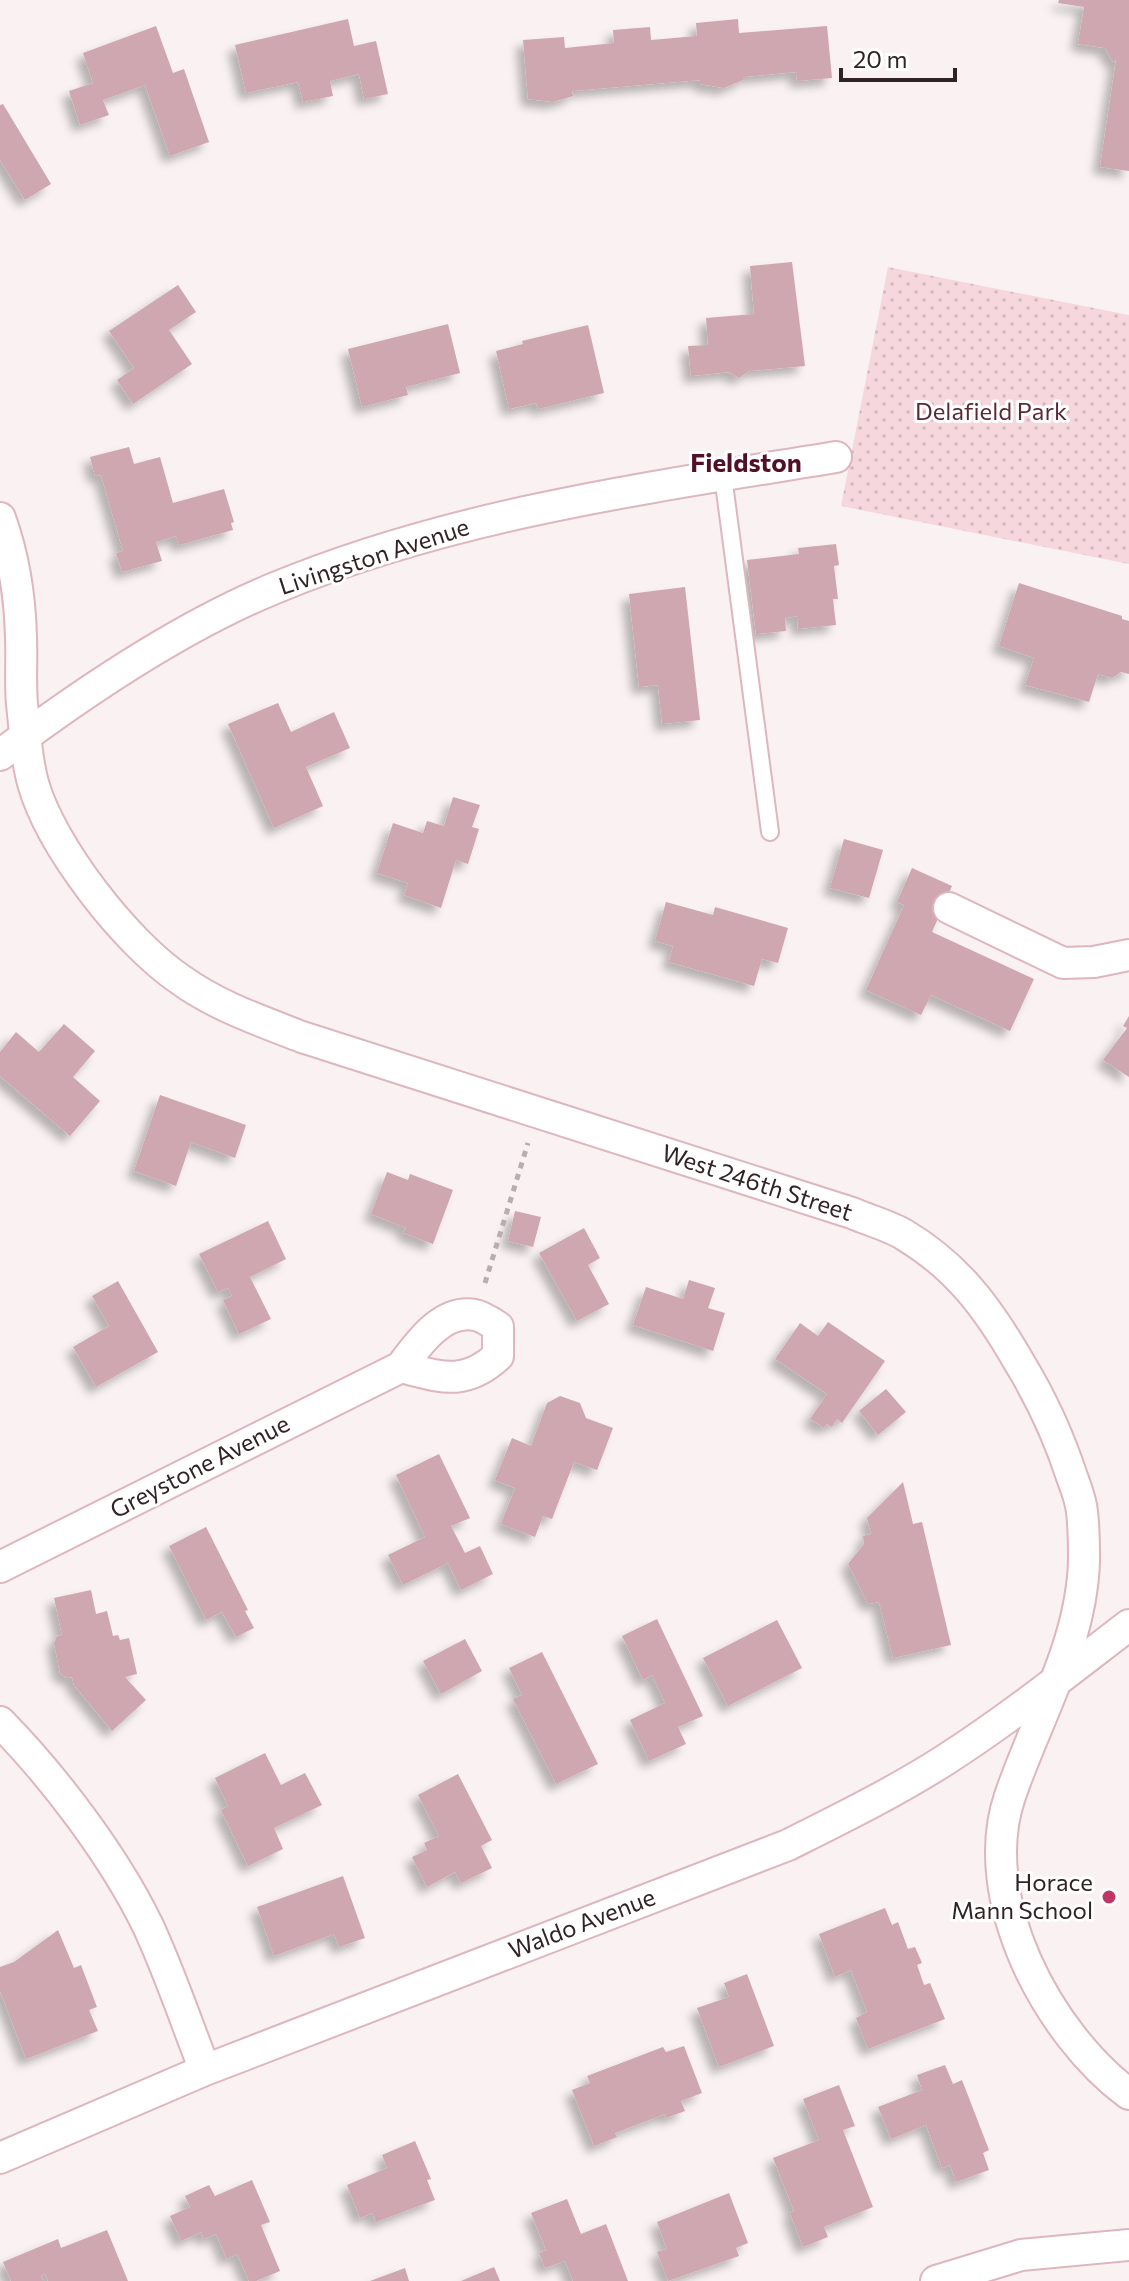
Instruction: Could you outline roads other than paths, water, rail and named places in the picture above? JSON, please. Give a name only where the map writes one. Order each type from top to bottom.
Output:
[{"type":"street","name":"Livingston Avenue","points":[[0,755],[189,630],[272,589],[339,563],[432,533],[619,492],[836,457]]},
{"type":"street","name":"West 246th Street","points":[[0,518],[17,577],[26,736],[33,783],[50,822],[113,917],[144,950],[181,981],[234,1010],[302,1037],[852,1213],[900,1232],[941,1260],[976,1295],[1036,1390],[1063,1449],[1082,1509],[1084,1562],[1077,1612],[1055,1682],[1009,1799],[1001,1846],[1005,1890],[1019,1947],[1044,1998],[1081,2052],[1129,2094]]},
{"type":"street","points":[[949,908],[1063,963],[1094,962],[1129,955]]},
{"type":"street","name":"Greystone Avenue","points":[[0,1567],[401,1367],[423,1337],[449,1318],[476,1315],[498,1327],[498,1356],[480,1372],[445,1378],[401,1367]]},
{"type":"street","name":"Waldo Avenue","points":[[0,2158],[205,2070],[788,1845],[872,1803],[946,1759],[1129,1625]]},
{"type":"street","points":[[0,1722],[53,1782],[119,1876],[147,1925],[205,2070]]},
{"type":"street","points":[[936,2281],[1021,2255],[1129,2245]]},
{"type":"lane","points":[[723,476],[770,832]]},
{"type":"place","name":"Horace Mann School","points":[[1109,1897]]},
{"type":"district","name":"Fieldston","points":[[746,463]]},
{"type":"park label","name":"Delafield Park","points":[[991,412]]}]
